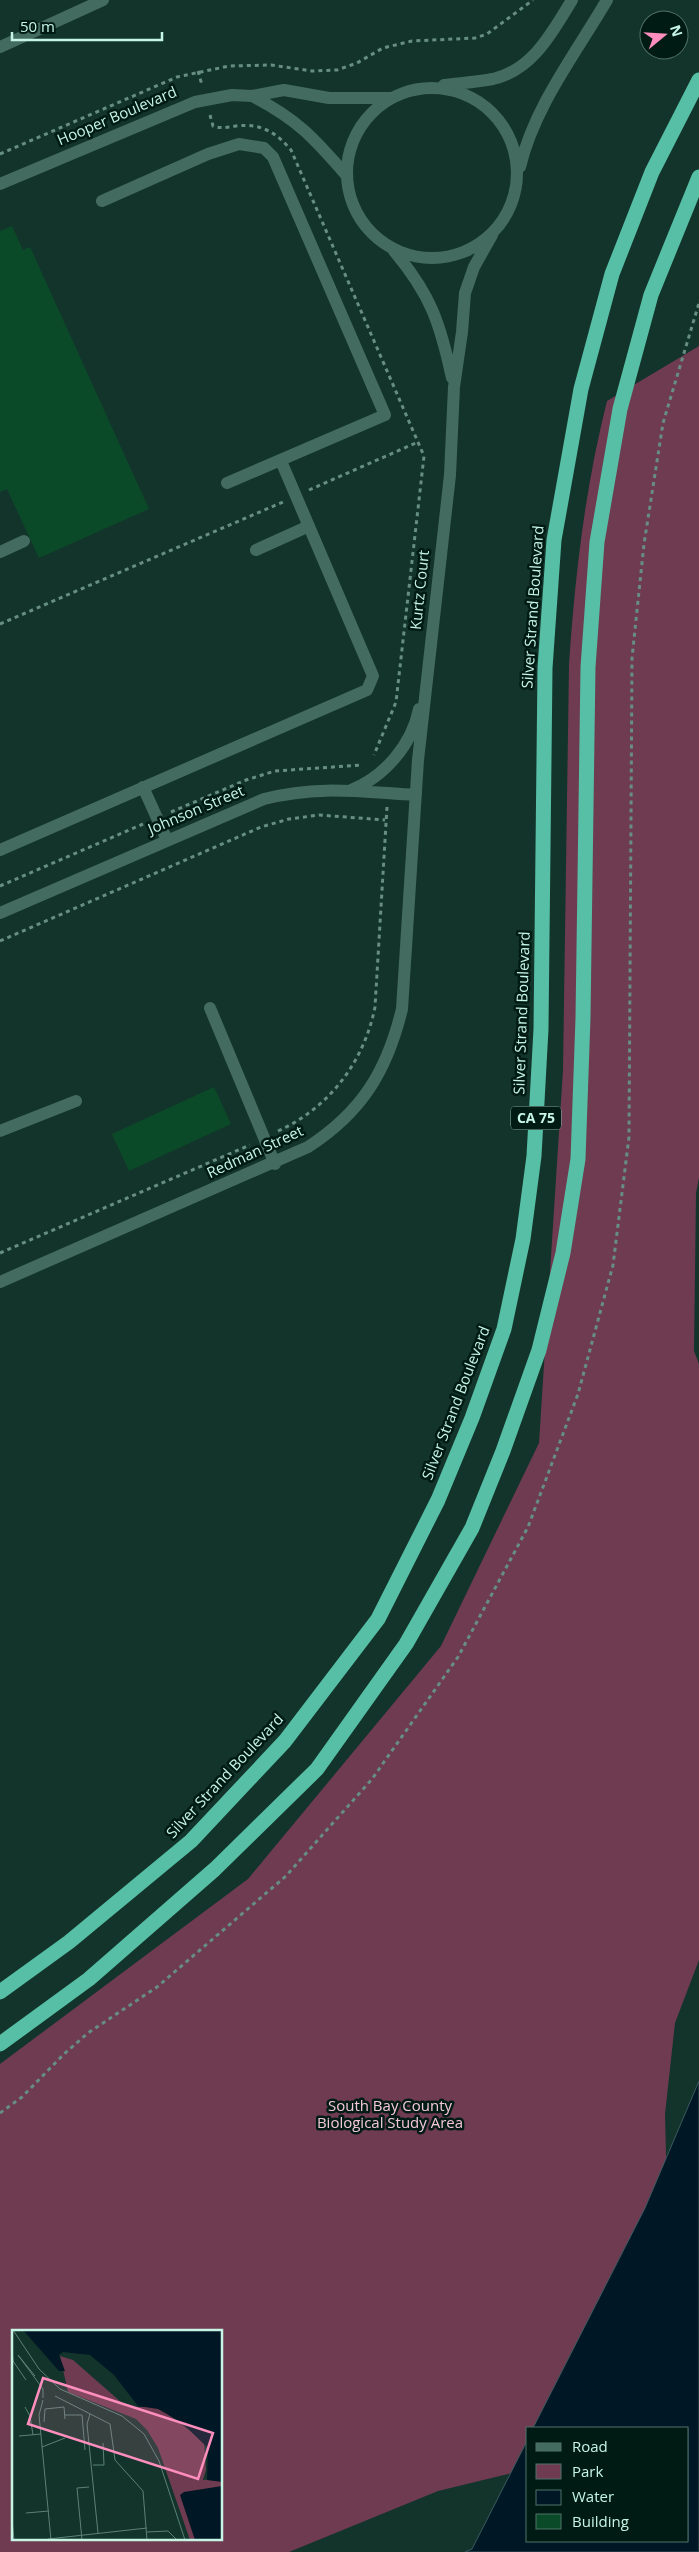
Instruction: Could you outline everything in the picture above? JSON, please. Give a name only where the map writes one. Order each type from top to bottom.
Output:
[{"type":"highway","name":"Silver Strand Boulevard","points":[[0,1992],[69,1942],[191,1841],[286,1741],[378,1620],[438,1500],[472,1418],[504,1329],[523,1239],[534,1156],[541,1029],[545,668],[554,540],[581,389],[612,274],[652,172],[699,80]]},
{"type":"highway","name":"CA 75","points":[[0,2044],[96,1972],[215,1868],[317,1769],[406,1644],[472,1528],[503,1451],[539,1350],[563,1253],[578,1159],[583,1018],[588,667],[597,542],[620,409],[651,294],[699,177]]},
{"type":"street","points":[[0,47],[104,0]]},
{"type":"street","points":[[572,0],[551,36],[538,51],[509,74],[494,79],[423,88],[391,98],[372,112],[358,130],[349,153],[347,176],[353,205],[369,231],[392,249],[412,257],[434,260],[448,258],[475,248],[492,235],[511,209],[525,146],[535,123],[607,0]]},
{"type":"street","points":[[423,88],[447,88],[470,96],[491,110],[506,130],[515,152],[518,177]]},
{"type":"street","name":"Hooper Boulevard","points":[[0,184],[176,108],[232,95],[252,96],[284,90],[329,98],[391,98]]},
{"type":"street","name":"Hooper Boulevard","points":[[252,96],[280,110],[302,126],[347,176]]},
{"type":"street","points":[[102,202],[208,154],[239,144],[264,148],[273,157],[385,415],[227,483]]},
{"type":"street","name":"Kurtz Court","points":[[416,795],[450,475],[454,387],[462,332],[464,293],[474,267],[492,235]]},
{"type":"street","name":"Kurtz Court","points":[[392,249],[422,286],[430,302],[454,387]]},
{"type":"street","points":[[0,850],[367,690],[373,676],[281,460]]},
{"type":"street","points":[[256,550],[309,526]]},
{"type":"street","points":[[0,552],[24,541]]},
{"type":"street","points":[[348,790],[363,785],[384,771],[403,746],[418,716],[429,659]]},
{"type":"street","points":[[143,787],[166,840]]},
{"type":"street","name":"Johnson Street","points":[[0,913],[264,799],[294,791],[348,790],[416,795]]},
{"type":"street","name":"Redman Street","points":[[0,1282],[275,1164],[319,1140],[355,1109],[384,1066],[394,1040],[402,1009],[416,795]]},
{"type":"street","points":[[210,1008],[275,1164]]},
{"type":"street","points":[[0,1130],[76,1101]]},
{"type":"path","points":[[0,154],[177,77],[229,66],[271,65],[312,71],[337,70],[357,63],[383,48],[412,41],[475,38],[487,34],[534,0]]},
{"type":"path","points":[[0,2113],[22,2097],[64,2054],[88,2033],[157,1987],[286,1876],[372,1780],[458,1657],[528,1527],[578,1394],[613,1265],[630,1138],[632,658],[644,544],[663,423],[699,303]]},
{"type":"path","points":[[0,624],[418,442]]},
{"type":"path","points":[[370,760],[374,756]]},
{"type":"path","points":[[0,886],[246,780],[275,771],[367,764]]},
{"type":"path","points":[[0,941],[262,827],[289,819],[319,815],[385,820]]},
{"type":"green space","name":"South Bay County Biological Study Area","points":[[699,346],[699,1178],[696,1193],[694,1351],[699,1364],[699,1960],[675,2023],[665,2114],[667,2197],[579,2427],[526,2427],[526,2469],[438,2491],[289,2552],[0,2552],[0,2064],[248,1879],[441,1646],[539,1443],[563,1070],[569,665],[574,598],[582,532],[599,434],[607,401]]},
{"type":"water","points":[[699,2081],[699,2552],[465,2552],[472,2549],[526,2443],[526,2542],[689,2542],[689,2427],[534,2427],[645,2208]]},
{"type":"building","points":[[12,226],[23,250],[30,247],[149,509],[39,558],[7,489],[0,492],[0,231]]},
{"type":"building","points":[[214,1087],[231,1124],[129,1171],[112,1134]]}]
